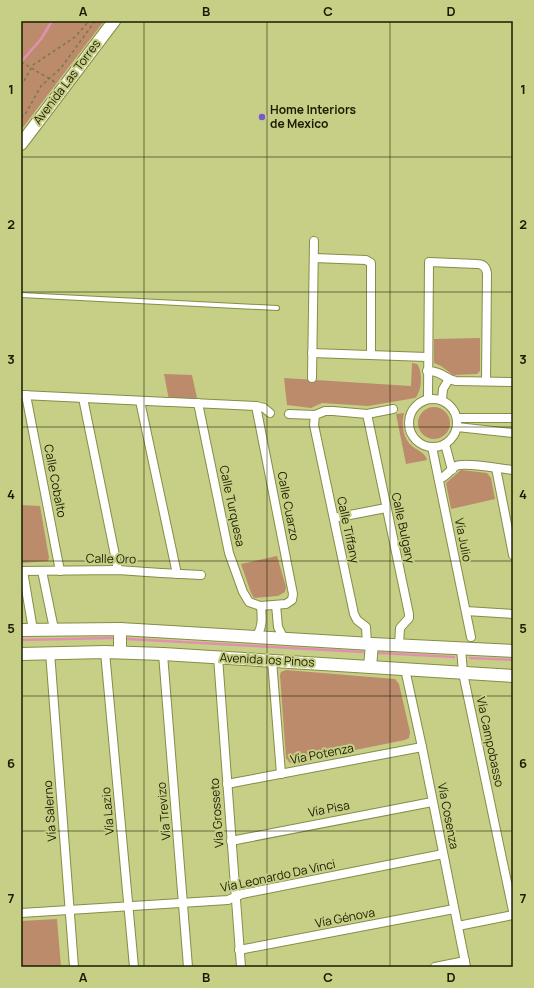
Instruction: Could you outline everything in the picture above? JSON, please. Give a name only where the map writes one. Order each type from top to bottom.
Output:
[{"type":"street","name":"Avenida Las Torres","points":[[21,144],[114,21]]},
{"type":"street","points":[[312,378],[314,241]]},
{"type":"street","points":[[314,258],[370,261],[372,266],[371,355]]},
{"type":"street","points":[[428,399],[427,371],[429,262],[477,264],[483,266],[486,273],[486,381]]},
{"type":"street","points":[[312,352],[428,357]]},
{"type":"street","points":[[427,371],[437,372],[456,381],[513,382]]},
{"type":"street","points":[[442,400],[443,389],[449,379]]},
{"type":"street","points":[[23,395],[256,406],[264,408],[270,413]]},
{"type":"street","name":"Calle Cobalto","points":[[23,395],[60,571]]},
{"type":"street","points":[[83,398],[118,570]]},
{"type":"street","points":[[435,398],[442,400],[452,407],[457,418],[458,427],[451,440],[445,444],[432,447],[424,446],[413,436],[409,421],[411,413],[421,402],[428,399],[435,398]]},
{"type":"street","points":[[140,401],[177,574]]},
{"type":"street","name":"Calle Turquesa","points":[[198,404],[230,558],[248,600],[259,606]]},
{"type":"street","name":"Calle Cuarzo","points":[[256,406],[293,594],[292,600],[288,604],[280,605]]},
{"type":"street","points":[[289,414],[315,416],[325,411],[333,411],[367,414],[393,409]]},
{"type":"street","name":"Calle Bulgary","points":[[367,414],[409,614],[409,618],[400,628],[399,645]]},
{"type":"street","name":"Calle Tiffany","points":[[315,416],[314,425],[354,614],[357,620],[366,628],[369,644]]},
{"type":"street","points":[[457,418],[513,418]]},
{"type":"street","points":[[482,418],[482,429]]},
{"type":"street","points":[[458,427],[513,433]]},
{"type":"street","points":[[445,444],[452,470]]},
{"type":"street","name":"Vía Julio","points":[[432,447],[471,637]]},
{"type":"street","points":[[439,479],[447,476],[457,466],[463,465],[513,470]]},
{"type":"street","points":[[496,468],[513,555]]},
{"type":"street","points":[[334,518],[386,508]]},
{"type":"street","name":"Calle Oro","points":[[22,571],[118,570],[201,575]]},
{"type":"street","points":[[22,571],[33,630]]},
{"type":"street","points":[[42,571],[54,630]]},
{"type":"street","points":[[256,637],[261,629],[259,606],[280,605],[278,627],[284,638]]},
{"type":"street","points":[[466,611],[513,614]]},
{"type":"street","points":[[120,629],[120,652]]},
{"type":"street","name":"Avenida los Pinos","points":[[21,630],[120,629],[513,651]]},
{"type":"street","points":[[369,644],[370,667]]},
{"type":"street","name":"Vía Campobasso","points":[[462,648],[463,673],[513,911]]},
{"type":"street","name":"Avenida los Pinos","points":[[21,654],[50,652],[120,652],[272,660],[513,676]]},
{"type":"street","name":"Vía Salerno","points":[[50,652],[74,967]]},
{"type":"street","name":"Vía Lazio","points":[[105,652],[134,967]]},
{"type":"street","name":"Vía Trevizo","points":[[163,654],[188,967]]},
{"type":"street","name":"Vía Grosseto","points":[[218,657],[241,967]]},
{"type":"street","points":[[272,660],[281,774]]},
{"type":"street","name":"Vía Cosenza","points":[[405,669],[466,964]]},
{"type":"street","name":"Vía Potenza","points":[[227,784],[422,747]]},
{"type":"street","name":"Vía Pisa","points":[[231,841],[432,802]]},
{"type":"street","name":"Vía Leonardo Da Vinci","points":[[21,913],[228,900],[242,894],[443,854]]},
{"type":"street","name":"Vía Génova","points":[[239,950],[454,909]]},
{"type":"street","points":[[458,926],[513,915]]},
{"type":"street","points":[[434,967],[466,964]]},
{"type":"lane","points":[[21,295],[277,308]]},
{"type":"path","points":[[21,86],[36,62],[75,37],[89,21]]},
{"type":"path","points":[[21,118],[26,113],[41,86],[61,68],[95,21]]},
{"type":"path","points":[[21,62],[57,83]]},
{"type":"shaded area","points":[[21,21],[104,21],[21,130]]},
{"type":"shaded area","points":[[480,338],[480,371],[477,374],[453,375],[441,366],[434,363],[434,339]]},
{"type":"shaded area","points":[[412,363],[417,364],[419,367],[421,377],[419,392],[415,398],[368,406],[322,403],[311,408],[287,405],[284,378],[411,386]]},
{"type":"shaded area","points":[[164,374],[192,375],[197,398],[169,400]]},
{"type":"shaded area","points":[[431,407],[437,407],[447,414],[450,423],[449,429],[443,436],[437,439],[431,439],[421,432],[418,426],[418,420],[425,410]]},
{"type":"shaded area","points":[[404,413],[403,427],[405,436],[410,444],[423,454],[427,460],[406,464],[396,414]]},
{"type":"shaded area","points":[[461,470],[487,473],[491,478],[495,499],[451,509],[446,483]]},
{"type":"shaded area","points":[[21,505],[40,506],[49,558],[48,561],[21,563]]},
{"type":"shaded area","points":[[277,556],[286,587],[285,592],[278,596],[254,598],[241,564]]},
{"type":"shaded area","points":[[286,670],[395,679],[399,684],[410,732],[409,738],[290,763],[286,758],[280,675],[281,672]]},
{"type":"shaded area","points":[[57,919],[61,967],[21,967],[21,921]]},
{"type":"waterway","points":[[21,62],[41,39],[52,21]]},
{"type":"waterway","points":[[21,640],[112,638]]},
{"type":"waterway","points":[[128,639],[363,652]]},
{"type":"waterway","points":[[379,653],[454,657]]},
{"type":"waterway","points":[[470,658],[513,660]]},
{"type":"place","name":"Home Interiors de Mexico","points":[[262,117]]}]
